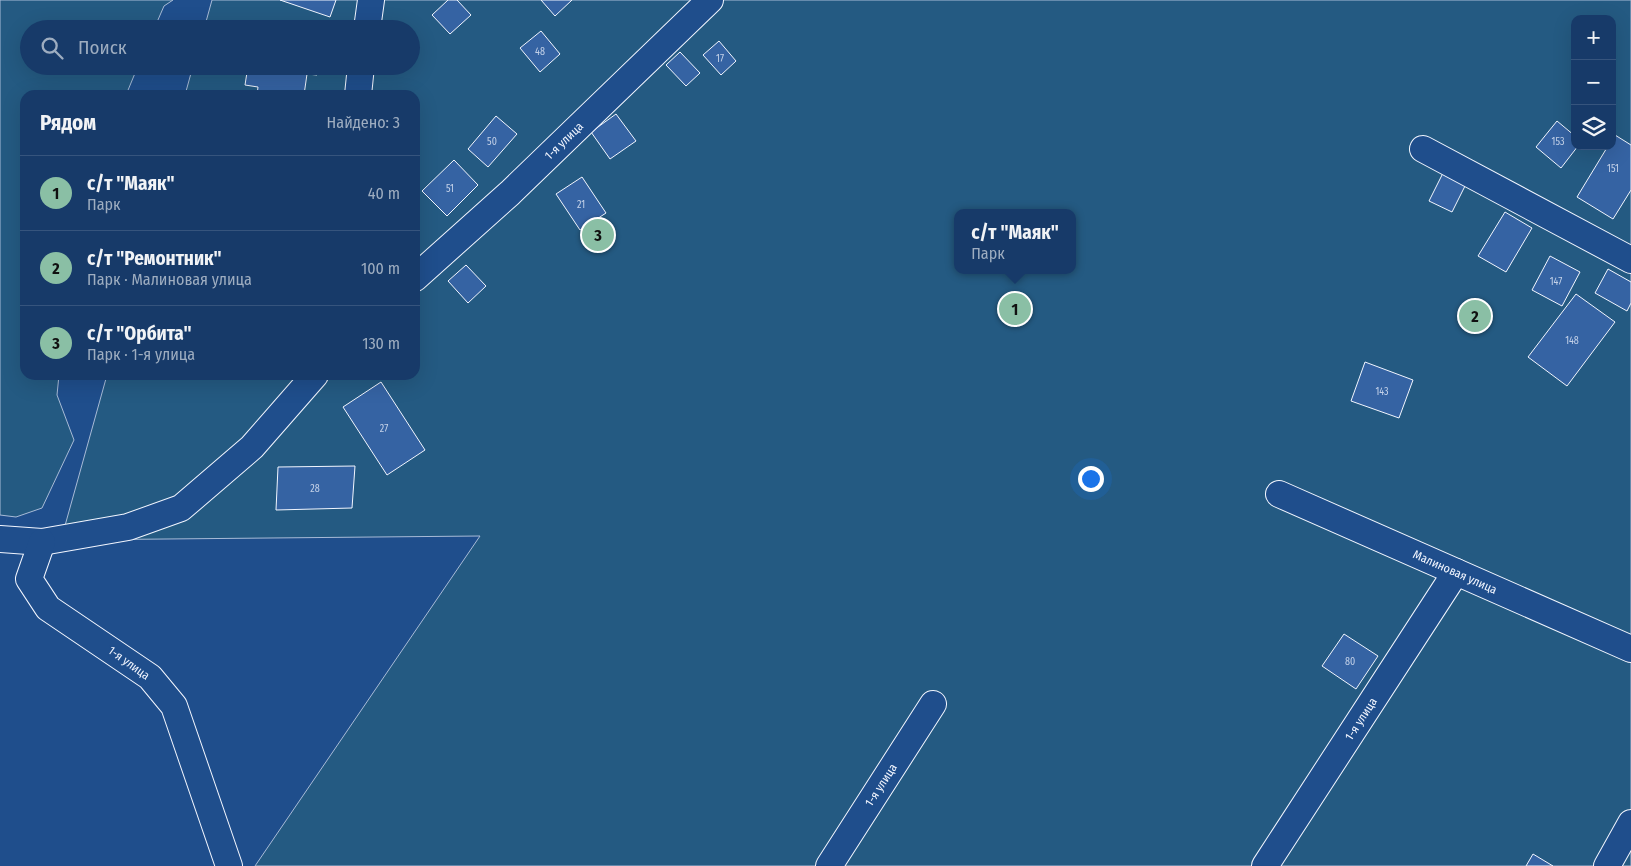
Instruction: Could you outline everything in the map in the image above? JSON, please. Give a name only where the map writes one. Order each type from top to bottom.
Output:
[{"type":"street","points":[[368,20],[371,0]]},
{"type":"street","name":"1-я улица","points":[[420,274],[510,193],[710,0]]},
{"type":"street","points":[[359,90],[360,75]]},
{"type":"street","points":[[1423,150],[1631,260]]},
{"type":"street","points":[[0,538],[42,542],[128,527],[181,508],[252,446],[311,380]]},
{"type":"street","name":"Малиновая улица","points":[[1279,494],[1631,649]]},
{"type":"street","name":"1-я улица","points":[[42,542],[29,579],[48,608],[150,677],[174,706],[229,866]]},
{"type":"street","name":"1-я улица","points":[[1265,866],[1456,572]]},
{"type":"street","name":"1-я улица","points":[[829,866],[933,704]]},
{"type":"street","points":[[1606,866],[1631,824]]},
{"type":"shaded area","points":[[0,0],[173,0],[164,6],[158,20],[20,20],[20,75],[134,75],[128,90],[20,90],[20,380],[58,380],[57,395],[74,440],[42,508],[16,517],[0,515]]},
{"type":"shaded area","points":[[212,0],[1631,0],[1631,866],[255,866],[480,536],[61,540],[106,380],[420,380],[420,90],[186,90],[191,75],[420,75],[420,20],[206,20]]},
{"type":"building","points":[[280,0],[336,0],[330,17]]},
{"type":"building","points":[[448,0],[457,0],[471,15],[450,34],[432,15]]},
{"type":"building","points":[[541,0],[572,0],[555,16]]},
{"type":"building","points":[[541,31],[560,54],[540,72],[520,48]]},
{"type":"building","points":[[719,41],[736,61],[721,75],[703,55]]},
{"type":"building","points":[[680,52],[700,73],[686,86],[666,65]]},
{"type":"building","points":[[247,75],[307,75],[305,90],[258,90],[258,87],[245,85]]},
{"type":"building","points":[[616,114],[636,141],[610,159],[591,132]]},
{"type":"building","points":[[496,116],[517,134],[488,167],[468,149]]},
{"type":"building","points":[[1557,121],[1571,133],[1571,150],[1575,150],[1561,168],[1536,147]]},
{"type":"building","points":[[1616,136],[1631,145],[1631,190],[1613,219],[1577,197],[1606,150],[1616,150]]},
{"type":"building","points":[[454,160],[478,185],[447,216],[422,191]]},
{"type":"building","points":[[1443,173],[1466,184],[1452,212],[1429,201]]},
{"type":"building","points":[[582,177],[606,213],[580,230],[556,194]]},
{"type":"building","points":[[1505,212],[1532,228],[1506,272],[1478,256]]},
{"type":"building","points":[[1550,256],[1580,272],[1562,306],[1532,290]]},
{"type":"building","points":[[466,265],[486,286],[468,303],[448,281]]},
{"type":"building","points":[[1608,269],[1631,282],[1631,303],[1627,311],[1595,293]]},
{"type":"building","points":[[1576,294],[1615,322],[1567,386],[1528,357]]},
{"type":"building","points":[[1365,362],[1413,380],[1399,418],[1351,401]]},
{"type":"building","points":[[381,382],[425,450],[387,475],[343,407]]},
{"type":"building","points":[[355,466],[352,508],[276,510],[278,467]]},
{"type":"building","points":[[1344,634],[1378,656],[1356,689],[1322,666]]},
{"type":"building","points":[[1533,854],[1553,866],[1526,866]]},
{"type":"place","name":"с/т \"Орбита\"","points":[[598,235]]},
{"type":"place","name":"с/т \"Маяк\"","points":[[1015,309]]},
{"type":"place","name":"с/т \"Ремонтник\"","points":[[1475,316]]}]
